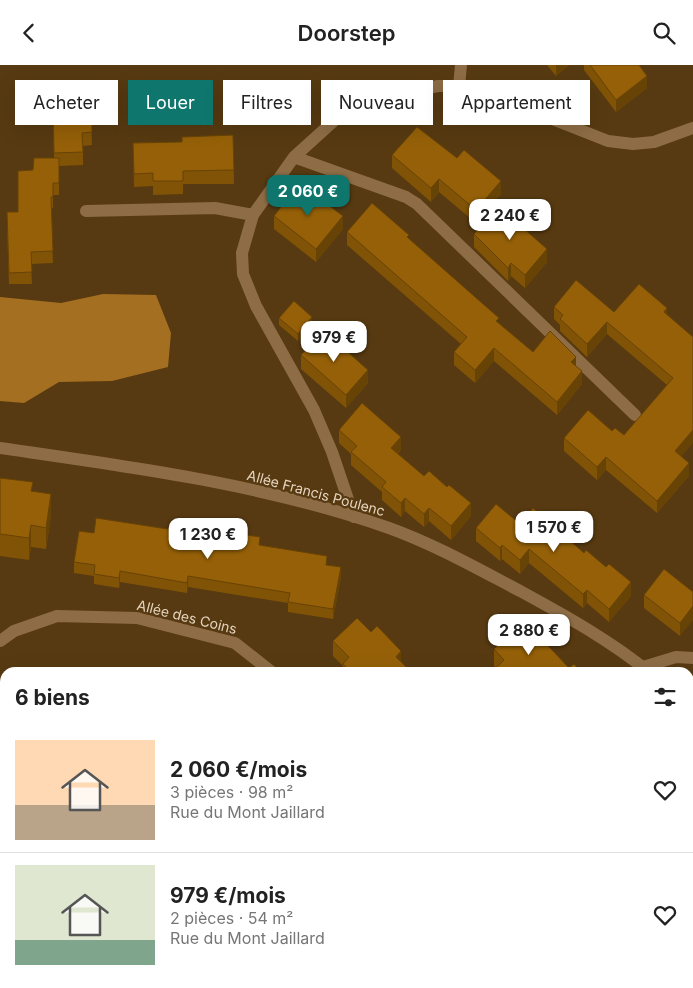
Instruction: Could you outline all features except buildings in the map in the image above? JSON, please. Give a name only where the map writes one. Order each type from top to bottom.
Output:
[{"type":"street","points":[[460,80],[461,65]]},
{"type":"street","points":[[354,517],[332,452],[314,410],[248,290],[243,274],[242,253],[253,215],[294,157],[336,118],[412,91],[443,85]]},
{"type":"street","points":[[567,125],[608,141],[633,144],[654,142],[693,128]]},
{"type":"street","points":[[294,157],[406,197],[417,204],[635,415]]},
{"type":"street","points":[[86,211],[215,208],[253,215]]},
{"type":"street","name":"Allée Francis Poulenc","points":[[0,448],[239,487],[354,517],[390,529],[458,557],[606,640],[643,667]]},
{"type":"street","name":"Allée des Coins","points":[[0,641],[14,631],[57,616],[137,618],[235,643],[265,667]]},
{"type":"street","points":[[651,667],[676,657],[693,658]]},
{"type":"shaded area","points":[[103,294],[156,295],[171,333],[168,367],[112,381],[59,382],[24,403],[0,401],[0,297],[61,303]]}]
